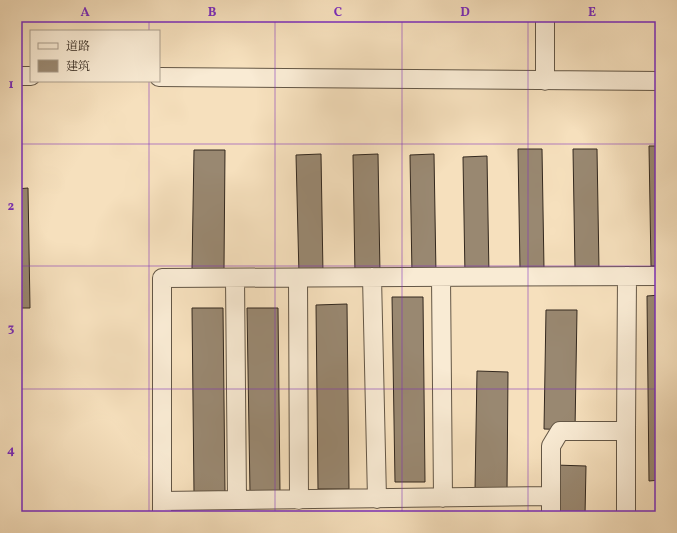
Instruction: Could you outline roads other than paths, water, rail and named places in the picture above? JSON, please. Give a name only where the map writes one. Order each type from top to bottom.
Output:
[{"type":"street","points":[[545,17],[545,81]]},
{"type":"street","points":[[17,76],[30,76]]},
{"type":"street","points":[[160,77],[660,82]]},
{"type":"street","points":[[626,516],[627,276]]},
{"type":"street","points":[[551,496],[238,500],[162,509],[162,278],[660,276]]},
{"type":"street","points":[[372,277],[377,499]]},
{"type":"street","points":[[441,277],[443,498]]},
{"type":"street","points":[[235,278],[238,500]]},
{"type":"street","points":[[298,278],[299,500]]},
{"type":"street","points":[[551,516],[551,446],[560,432],[626,431]]}]
